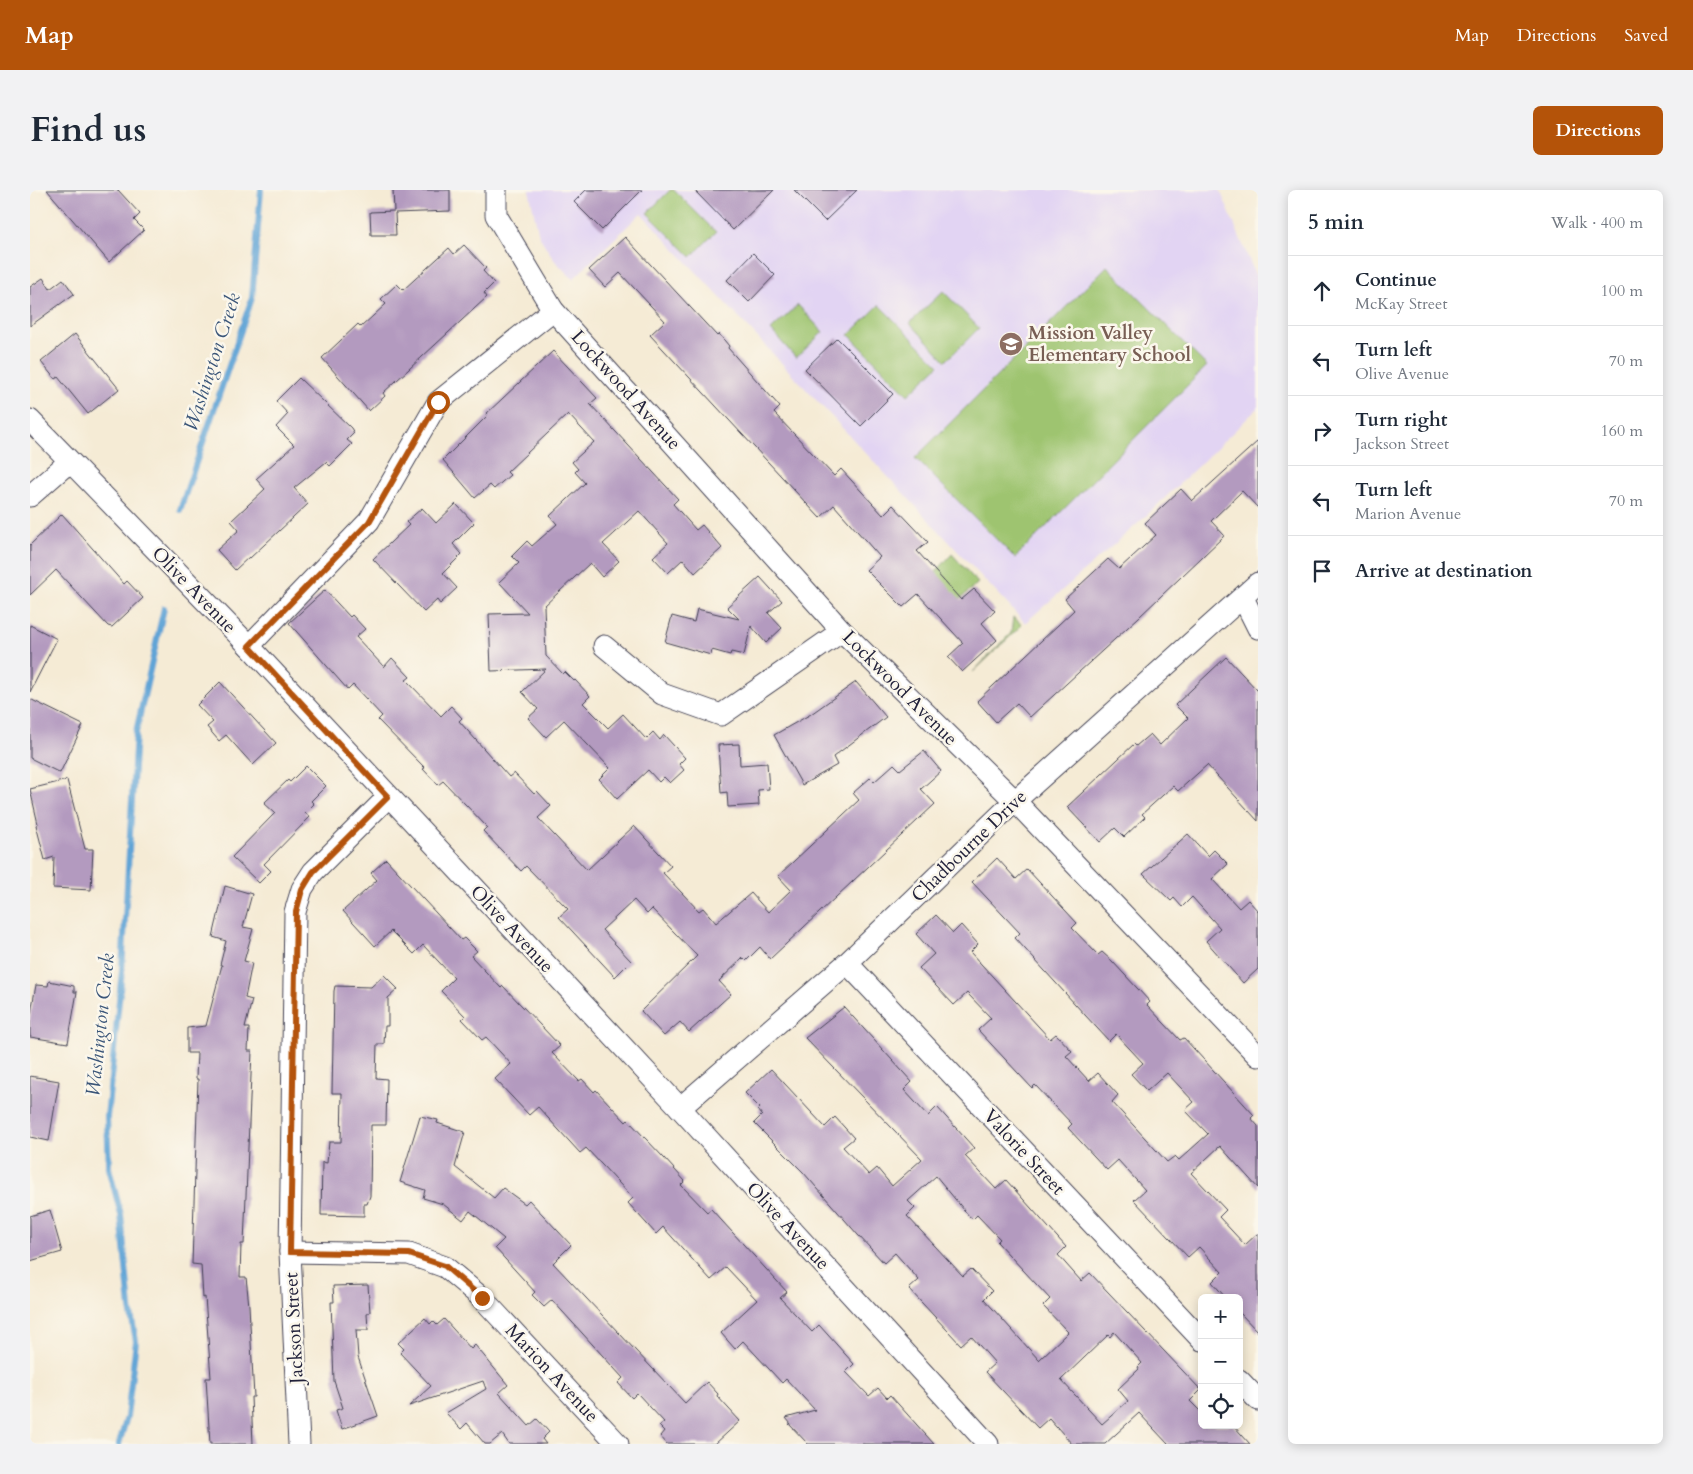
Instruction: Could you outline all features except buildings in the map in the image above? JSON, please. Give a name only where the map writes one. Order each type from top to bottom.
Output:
[{"type":"street","name":"Lockwood Avenue","points":[[496,190],[496,215],[553,310],[842,631],[1015,801],[1258,1056]]},
{"type":"street","points":[[249,646],[369,522],[438,402],[553,310]]},
{"type":"street","name":"Olive Avenue","points":[[30,420],[249,646],[680,1108],[988,1444]]},
{"type":"street","points":[[30,496],[69,462]]},
{"type":"street","points":[[1250,590],[1258,628]]},
{"type":"street","name":"Chadbourne Drive","points":[[680,1108],[847,963],[1015,801],[1250,590]]},
{"type":"street","points":[[604,646],[662,694],[721,715],[842,631]]},
{"type":"street","name":"Jackson Street","points":[[299,1444],[290,1252],[296,912],[302,890],[313,872],[388,797]]},
{"type":"street","name":"Valorie Street","points":[[847,963],[1201,1339]]},
{"type":"street","name":"Marion Avenue","points":[[290,1252],[409,1254],[445,1266],[482,1298],[618,1444]]},
{"type":"street","points":[[1243,1384],[1258,1400]]},
{"type":"shaded area","name":"Mission Valley Elementary School","points":[[529,190],[1220,190],[1258,281],[1258,408],[1144,518],[1025,623],[641,213],[573,279],[555,261],[539,236]]},
{"type":"green space","points":[[670,190],[674,190],[716,232],[691,257],[647,213]]},
{"type":"green space","points":[[1107,266],[1207,366],[1015,558],[915,458]]},
{"type":"green space","points":[[943,291],[979,328],[946,361],[910,323]]},
{"type":"green space","points":[[798,305],[823,332],[796,358],[771,330]]},
{"type":"green space","points":[[879,305],[939,365],[908,395],[849,335]]},
{"type":"green space","points":[[952,554],[978,583],[959,600],[935,573]]},
{"type":"green space","points":[[1013,617],[1022,625],[973,672],[1011,633]]},
{"type":"waterway","name":"Washington Creek","points":[[180,510],[252,298],[261,190]]},
{"type":"waterway","name":"Washington Creek","points":[[119,1444],[127,1417],[136,1341],[130,1308],[121,1215],[109,1168],[107,1117],[122,971],[136,732],[164,608]]},
{"type":"place","name":"Mission Valley Elementary School","points":[[1011,344]]},
{"type":"route","points":[[438,402],[369,522],[249,646],[388,797],[313,872],[302,890],[296,912],[290,1252],[409,1254],[445,1266],[482,1298]]}]
